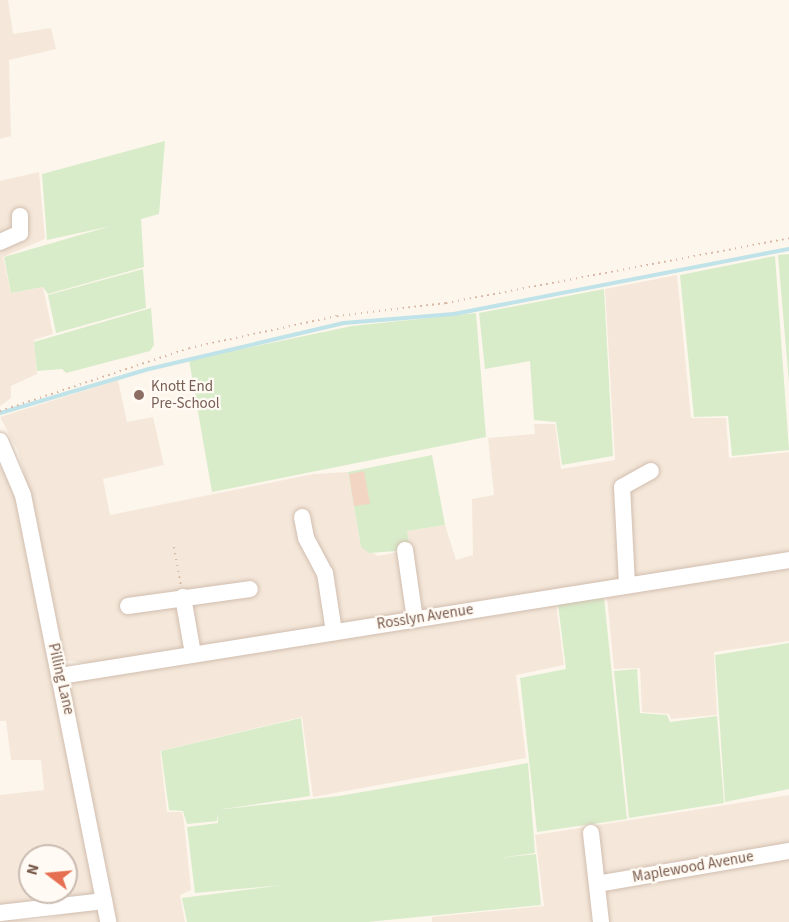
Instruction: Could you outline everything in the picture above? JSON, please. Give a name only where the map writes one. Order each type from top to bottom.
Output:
[{"type":"street","points":[[0,242],[20,233],[20,216]]},
{"type":"street","name":"Pilling Lane","points":[[0,441],[22,495],[108,922]]},
{"type":"street","points":[[627,585],[622,487],[651,471]]},
{"type":"street","points":[[302,517],[306,538],[325,573],[334,632]]},
{"type":"street","points":[[405,550],[415,619]]},
{"type":"street","name":"Rosslyn Avenue","points":[[60,676],[789,560]]},
{"type":"street","points":[[128,606],[250,589]]},
{"type":"street","points":[[183,598],[193,654]]},
{"type":"street","points":[[591,833],[601,922]]},
{"type":"street","name":"Maplewood Avenue","points":[[597,884],[789,851]]},
{"type":"street","points":[[0,913],[104,901]]},
{"type":"path","points":[[0,411],[150,361],[337,316],[446,303],[789,238]]},
{"type":"path","points":[[174,547],[183,598]]},
{"type":"shaded area","points":[[0,0],[8,0],[13,34],[51,28],[56,49],[9,60],[11,136],[0,139]]},
{"type":"shaded area","points":[[39,172],[45,239],[3,257],[11,293],[43,287],[53,334],[34,340],[37,374],[11,386],[11,398],[0,406],[0,181]]},
{"type":"shaded area","points":[[677,275],[691,418],[726,418],[729,458],[789,452],[789,552],[91,664],[64,660],[37,521],[18,451],[0,417],[118,380],[127,422],[153,417],[164,465],[103,479],[110,515],[313,474],[348,472],[361,547],[378,556],[409,550],[407,531],[445,525],[456,560],[473,555],[472,499],[494,495],[488,438],[535,434],[534,424],[555,424],[561,469],[615,460],[605,289]]},
{"type":"shaded area","points":[[0,463],[20,511],[96,886],[92,896],[78,898],[78,844],[18,844],[18,904],[36,904],[15,907],[13,920],[40,920],[91,908],[97,910],[100,922],[0,922],[0,795],[44,790],[41,760],[11,760],[6,721],[0,721]]},
{"type":"shaded area","points":[[789,567],[789,641],[714,652],[717,715],[671,719],[669,714],[642,712],[640,668],[614,669],[607,597]]},
{"type":"shaded area","points":[[556,603],[564,665],[516,675],[526,758],[313,797],[302,717],[160,751],[167,812],[182,812],[184,822],[191,890],[180,895],[185,922],[117,922],[66,679]]},
{"type":"shaded area","points":[[789,795],[789,922],[432,922],[432,917],[544,906],[535,835]]},
{"type":"green space","points":[[165,141],[159,214],[141,219],[144,267],[48,294],[43,287],[11,293],[4,257],[111,226],[47,240],[42,174]]},
{"type":"green space","points":[[789,254],[789,383],[778,255]]},
{"type":"green space","points":[[775,256],[789,450],[732,456],[728,416],[694,417],[680,275]]},
{"type":"green space","points":[[143,269],[146,308],[56,333],[48,295]]},
{"type":"green space","points":[[604,289],[613,456],[562,465],[556,422],[534,420],[530,361],[485,369],[479,313]]},
{"type":"green space","points":[[151,308],[154,345],[150,351],[66,373],[62,369],[37,371],[34,342]]},
{"type":"green space","points":[[476,313],[486,437],[212,492],[189,360],[352,326]]},
{"type":"green space","points":[[432,455],[445,525],[407,531],[410,550],[369,553],[361,547],[348,472]]},
{"type":"green space","points":[[604,598],[627,819],[537,832],[520,678],[566,669],[558,604]]},
{"type":"green space","points":[[789,643],[789,789],[725,802],[715,655]]},
{"type":"green space","points":[[637,669],[640,713],[667,715],[670,722],[717,716],[724,803],[629,818],[614,671]]},
{"type":"green space","points":[[301,718],[310,796],[217,810],[339,796],[528,763],[535,853],[500,858],[536,854],[541,905],[367,922],[187,922],[182,898],[283,885],[195,893],[187,827],[218,823],[218,812],[217,821],[187,824],[183,811],[169,810],[161,751]]},
{"type":"building","points":[[364,471],[370,504],[354,506],[349,474]]},
{"type":"waterway","points":[[0,413],[149,369],[344,323],[454,314],[789,249]]},
{"type":"place","name":"Knott End Pre-School","points":[[139,395]]}]
